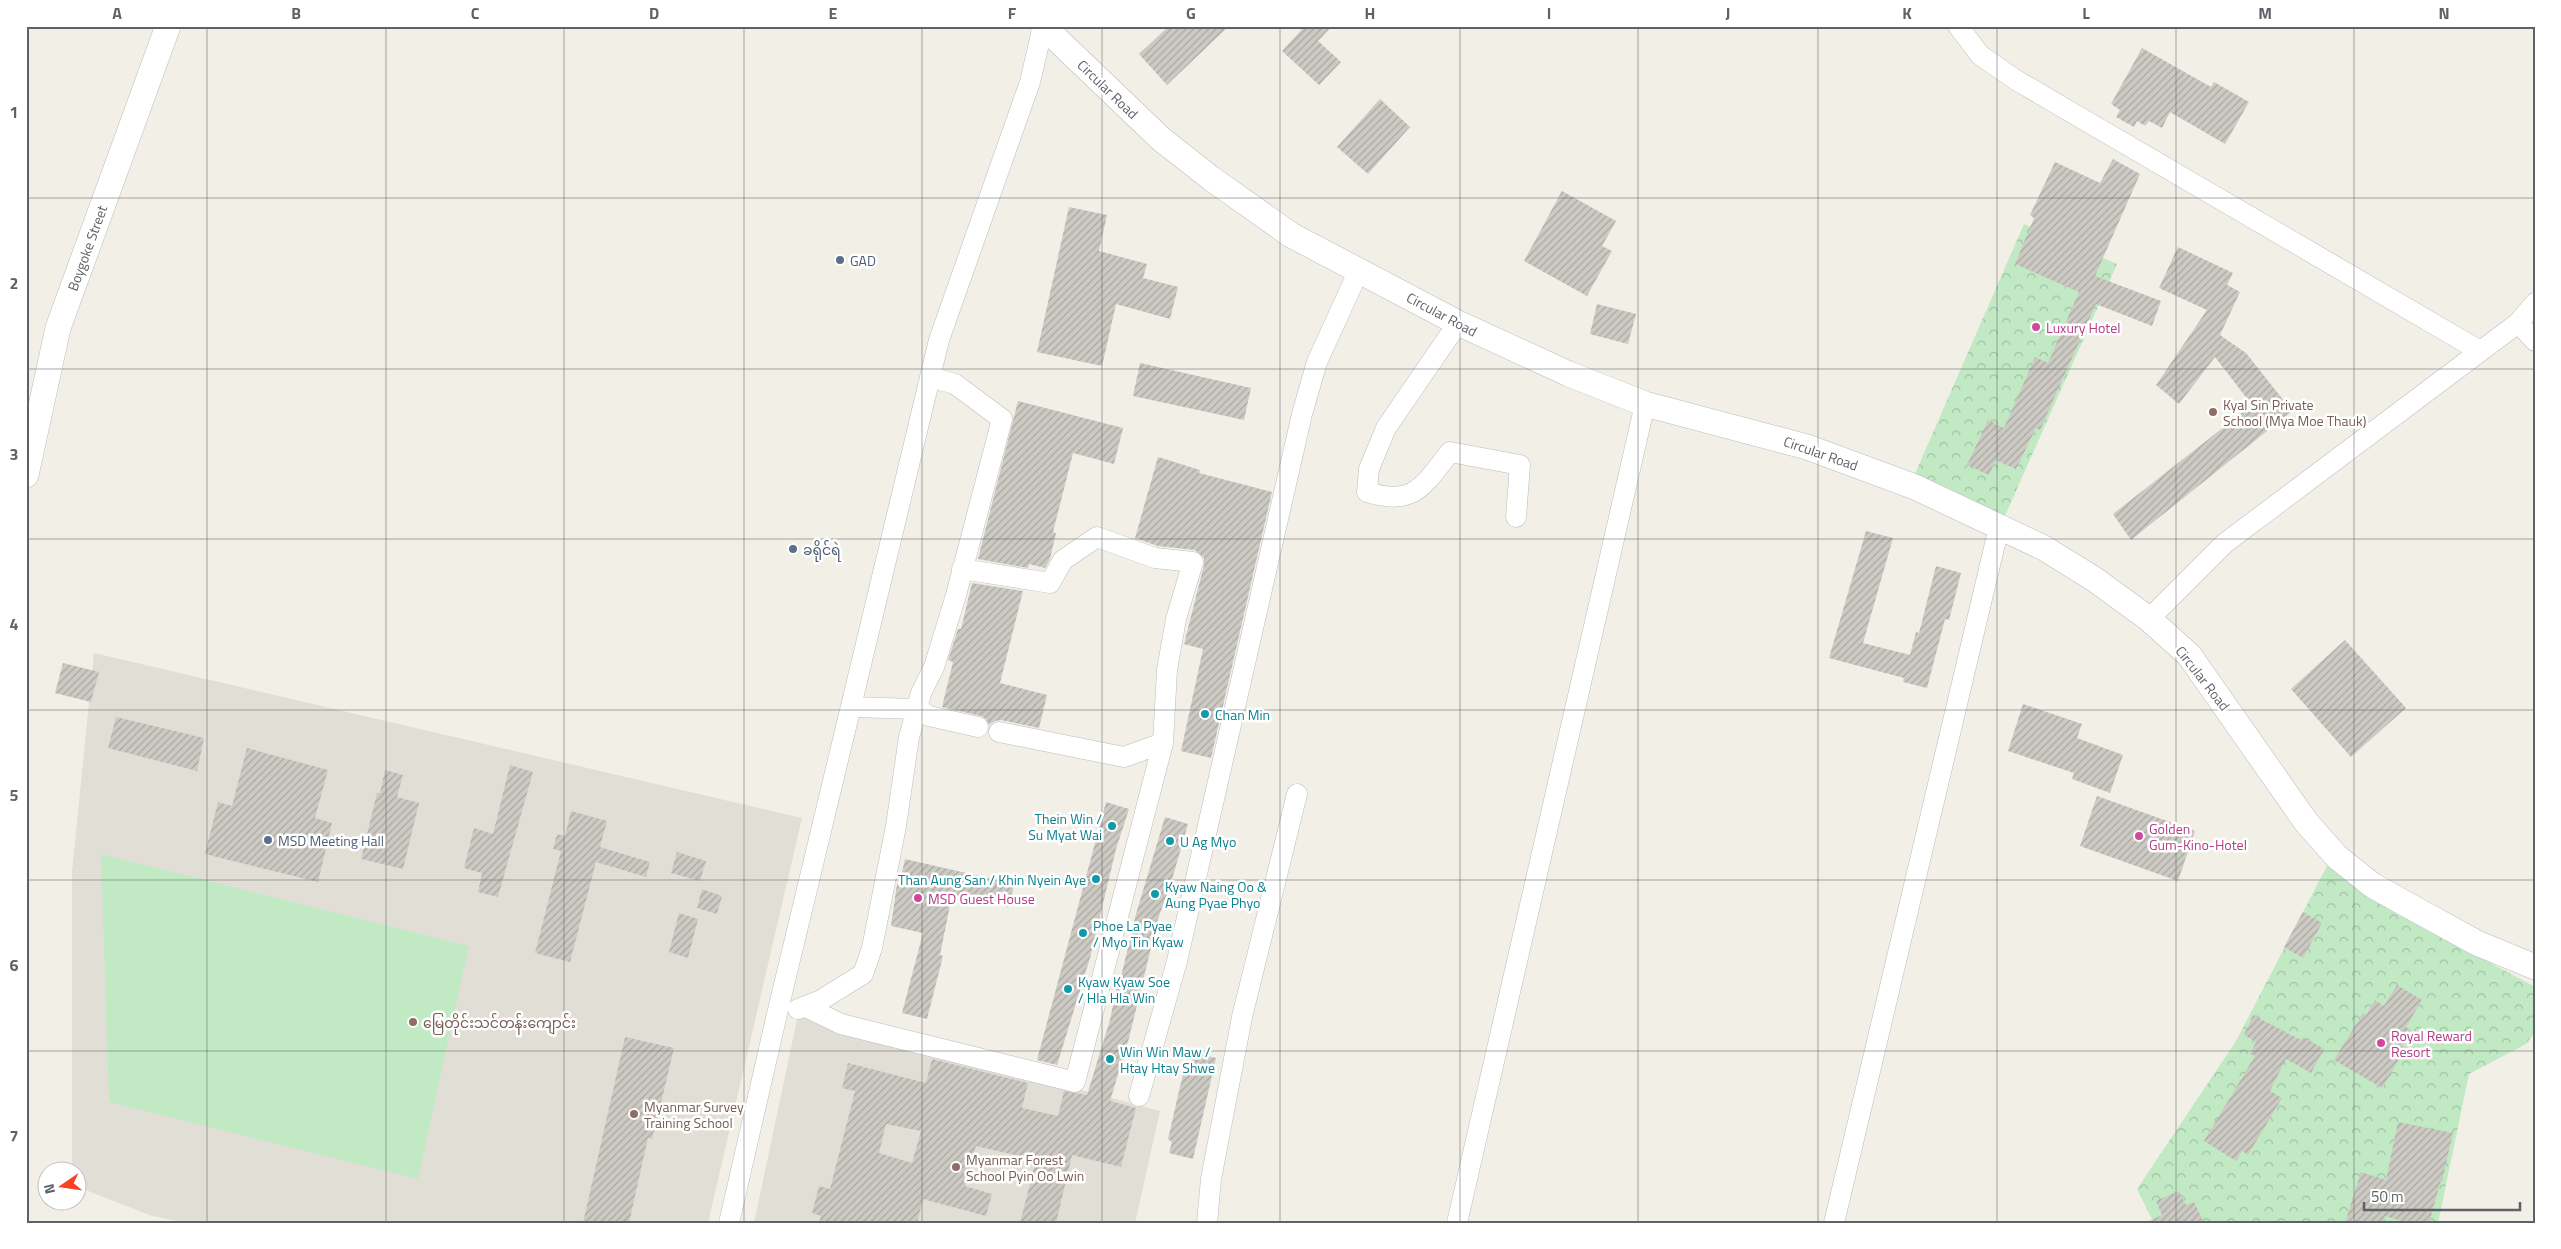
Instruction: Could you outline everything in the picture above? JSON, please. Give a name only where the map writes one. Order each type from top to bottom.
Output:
[{"type":"street","name":"Boygoke Street","points":[[26,475],[58,328],[168,26]]},
{"type":"street","points":[[729,1223],[777,1014],[939,340],[1030,82],[1043,26]]},
{"type":"street","name":"Circular Road","points":[[1043,26],[1161,139],[1212,179],[1291,235],[1458,323],[1569,374],[1645,404],[1807,447],[1915,486],[2052,553],[2094,578],[2149,619],[2189,656],[2280,781],[2306,822],[2337,857],[2372,885],[2406,904],[2477,943],[2535,967]]},
{"type":"street","points":[[1958,26],[1980,55],[2016,80],[2480,351]]},
{"type":"street","points":[[1139,1096],[1177,961],[1302,414],[1317,362],[1359,270]]},
{"type":"street","points":[[2149,619],[2225,543],[2518,322],[2535,303]]},
{"type":"street","points":[[2518,322],[2535,342]]},
{"type":"street","points":[[1458,323],[1386,428],[1369,469],[1367,492],[1387,499],[1419,491],[1450,452],[1520,464],[1516,517]]},
{"type":"street","points":[[777,1014],[806,1007],[863,974],[872,948],[896,826],[909,737],[921,693],[934,666],[962,570],[1002,419],[955,384],[930,377]]},
{"type":"street","points":[[1457,1223],[1645,404]]},
{"type":"street","points":[[1834,1223],[1999,527]]},
{"type":"street","points":[[806,1007],[841,1024],[1075,1082],[1163,743],[1166,670],[1176,619],[1193,562],[1156,558],[1097,537],[1063,560],[1050,583],[962,570]]},
{"type":"street","points":[[851,706],[917,709],[929,716],[978,727]]},
{"type":"street","points":[[999,732],[1124,757],[1163,743]]},
{"type":"street","points":[[1206,1223],[1211,1179],[1242,1017],[1296,794]]},
{"type":"shaded area","name":"မြေတိုင်းသင်တန်းကျောင်း","points":[[94,653],[802,818],[708,1223],[189,1223],[152,1216],[88,1191],[88,1162],[72,1162],[72,872]]},
{"type":"shaded area","name":"Myanmar Forest School Pyin Oo Lwin","points":[[798,1015],[1160,1111],[1135,1223],[754,1223]]},
{"type":"green space","points":[[2024,224],[2117,264],[2004,518],[1914,476]]},
{"type":"green space","points":[[101,854],[469,946],[418,1179],[109,1102]]},
{"type":"green space","name":"Royal Reward Resort","points":[[2329,862],[2472,953],[2535,987],[2535,1032],[2526,1044],[2469,1074],[2438,1223],[2154,1223],[2137,1189],[2236,1041]]},
{"type":"building","points":[[1169,26],[1229,26],[1167,85],[1139,54]]},
{"type":"building","points":[[1305,26],[1332,26],[1318,41],[1341,62],[1319,85],[1282,51]]},
{"type":"building","points":[[2142,48],[2211,87],[2214,82],[2249,102],[2225,144],[2170,112],[2162,128],[2149,121],[2145,126],[2137,121],[2134,127],[2116,117],[2120,110],[2111,104]]},
{"type":"building","points":[[1380,99],[1410,127],[1368,174],[1337,147]]},
{"type":"building","points":[[2113,159],[2140,174],[2095,276],[2161,301],[2152,326],[2096,304],[2040,430],[2036,428],[2016,469],[1996,460],[1989,475],[1967,465],[1988,420],[2004,428],[2035,357],[2048,363],[2079,292],[2015,264],[2034,218],[2030,215],[2055,162],[2100,183]]},
{"type":"building","points":[[1562,191],[1616,221],[1602,246],[1612,251],[1587,296],[1524,261]]},
{"type":"building","points":[[1069,207],[1107,215],[1099,251],[1147,264],[1143,278],[1178,287],[1170,319],[1116,304],[1102,366],[1037,352]]},
{"type":"building","points":[[2178,247],[2233,273],[2227,285],[2240,292],[2220,335],[2246,353],[2292,411],[2131,540],[2113,514],[2252,405],[2215,357],[2179,404],[2156,385],[2207,310],[2159,288]]},
{"type":"building","points":[[1597,304],[1636,314],[1628,344],[1590,334]]},
{"type":"building","points":[[1140,363],[1251,388],[1244,420],[1133,396]]},
{"type":"building","points":[[1018,401],[1123,428],[1114,464],[1073,453],[1053,532],[1056,533],[1050,559],[1045,568],[1029,564],[1028,568],[978,559]]},
{"type":"building","points":[[1158,457],[1200,470],[1199,473],[1272,492],[1211,758],[1181,751],[1203,649],[1184,644],[1204,565],[1204,558],[1195,550],[1158,546],[1135,538]]},
{"type":"building","points":[[1866,531],[1893,538],[1863,643],[1910,655],[1916,632],[1919,633],[1936,566],[1961,573],[1949,620],[1945,619],[1927,688],[1903,682],[1904,678],[1829,658]]},
{"type":"building","points":[[972,583],[1023,591],[1000,683],[1047,695],[1039,728],[1001,720],[989,725],[986,719],[981,716],[942,707],[953,662],[948,660],[958,629],[961,629]]},
{"type":"building","points":[[2345,640],[2406,708],[2351,757],[2291,689]]},
{"type":"building","points":[[63,663],[99,672],[91,702],[55,693]]},
{"type":"building","points":[[2023,704],[2082,724],[2077,738],[2123,755],[2110,793],[2072,779],[2074,773],[2008,751]]},
{"type":"building","points":[[116,717],[204,738],[197,771],[108,748]]},
{"type":"building","points":[[247,748],[328,770],[315,818],[332,823],[318,882],[205,854],[218,802],[232,806]]},
{"type":"building","points":[[510,765],[533,772],[498,897],[478,892],[482,873],[464,868],[474,828],[493,834]]},
{"type":"building","points":[[385,770],[403,775],[397,797],[419,803],[403,869],[361,859],[377,793],[380,793]]},
{"type":"building","points":[[2097,796],[2195,831],[2178,881],[2080,846]]},
{"type":"building","points":[[1106,802],[1129,809],[1116,849],[1090,958],[1057,1065],[1037,1060]]},
{"type":"building","points":[[571,811],[607,821],[600,847],[650,862],[646,877],[596,862],[570,962],[535,953],[561,851],[553,849],[557,834],[565,836]]},
{"type":"building","points":[[1165,817],[1188,824],[1171,883],[1158,919],[1129,1038],[1110,1101],[1136,1108],[1121,1167],[1072,1155],[1056,1223],[1020,1223],[1036,1160],[976,1146],[965,1186],[992,1194],[986,1216],[923,1199],[917,1223],[819,1223],[821,1216],[812,1213],[819,1186],[830,1189],[855,1091],[842,1088],[848,1063],[926,1083],[932,1059],[1028,1083],[1022,1108],[1058,1116],[1064,1091],[1087,1095],[1110,1020],[1118,980],[1120,981],[1136,914]],"holes":[[[886,1124],[921,1131],[912,1163],[879,1153]]]},
{"type":"building","points":[[677,852],[706,861],[700,881],[671,873]]},
{"type":"building","name":"MSD Guest House","points":[[905,859],[1014,884],[1009,907],[952,895],[940,955],[943,956],[927,1019],[902,1013],[923,933],[891,926],[897,884],[899,885]]},
{"type":"building","points":[[702,889],[722,896],[717,914],[697,908]]},
{"type":"building","points":[[2303,912],[2322,923],[2303,958],[2284,947]]},
{"type":"building","points":[[679,913],[698,919],[688,958],[669,952]]},
{"type":"building","points":[[2397,985],[2422,1000],[2406,1027],[2411,1030],[2402,1046],[2406,1048],[2382,1088],[2334,1060],[2363,1013],[2366,1015],[2375,1000],[2384,1006]]},
{"type":"building","points":[[2253,1015],[2301,1040],[2303,1037],[2324,1049],[2311,1073],[2286,1059],[2270,1091],[2282,1098],[2248,1155],[2242,1151],[2236,1161],[2204,1141],[2255,1056],[2250,1054],[2256,1042],[2244,1035]]},
{"type":"building","points":[[625,1037],[674,1048],[652,1139],[648,1138],[629,1223],[583,1223]]},
{"type":"building","points":[[1194,1053],[1216,1058],[1193,1159],[1169,1153],[1172,1142],[1168,1139],[1186,1061],[1191,1062]]},
{"type":"building","points":[[2398,1122],[2453,1133],[2442,1181],[2429,1223],[2408,1223],[2385,1216],[2383,1223],[2345,1223],[2361,1172],[2386,1180]]},
{"type":"building","points":[[2179,1191],[2186,1205],[2194,1202],[2204,1223],[2145,1223],[2162,1215],[2156,1201]]},
{"type":"place","name":"GAD","points":[[840,260]]},
{"type":"place","name":"Luxury Hotel","points":[[2036,327]]},
{"type":"place","name":"Kyal Sin Private School (Mya Moe Thauk)","points":[[2213,412]]},
{"type":"place","name":"ခရိုင်ရဲ","points":[[793,549]]},
{"type":"place","name":"Chan Min","points":[[1205,714]]},
{"type":"place","name":"Thein Win / Su Myat Wai","points":[[1112,826]]},
{"type":"place","name":"Golden Gum-Kino-Hotel","points":[[2139,836]]},
{"type":"place","name":"MSD Meeting Hall","points":[[268,840]]},
{"type":"place","name":"U Ag Myo","points":[[1170,841]]},
{"type":"place","name":"Than Aung San / Khin Nyein Aye","points":[[1096,879]]},
{"type":"place","name":"Kyaw Naing Oo & Aung Pyae Phyo","points":[[1155,894]]},
{"type":"place","name":"MSD Guest House","points":[[918,898]]},
{"type":"place","name":"Phoe La Pyae / Myo Tin Kyaw","points":[[1083,933]]},
{"type":"place","name":"Kyaw Kyaw Soe / Hla Hla Win","points":[[1068,989]]},
{"type":"place","name":"မြေတိုင်းသင်တန်းကျောင်း","points":[[413,1022]]},
{"type":"place","name":"Royal Reward Resort","points":[[2381,1043]]},
{"type":"place","name":"Win Win Maw / Htay Htay Shwe","points":[[1110,1059]]},
{"type":"place","name":"Myanmar Survey Training School","points":[[634,1114]]},
{"type":"place","name":"Myanmar Forest School Pyin Oo Lwin","points":[[956,1167]]}]
